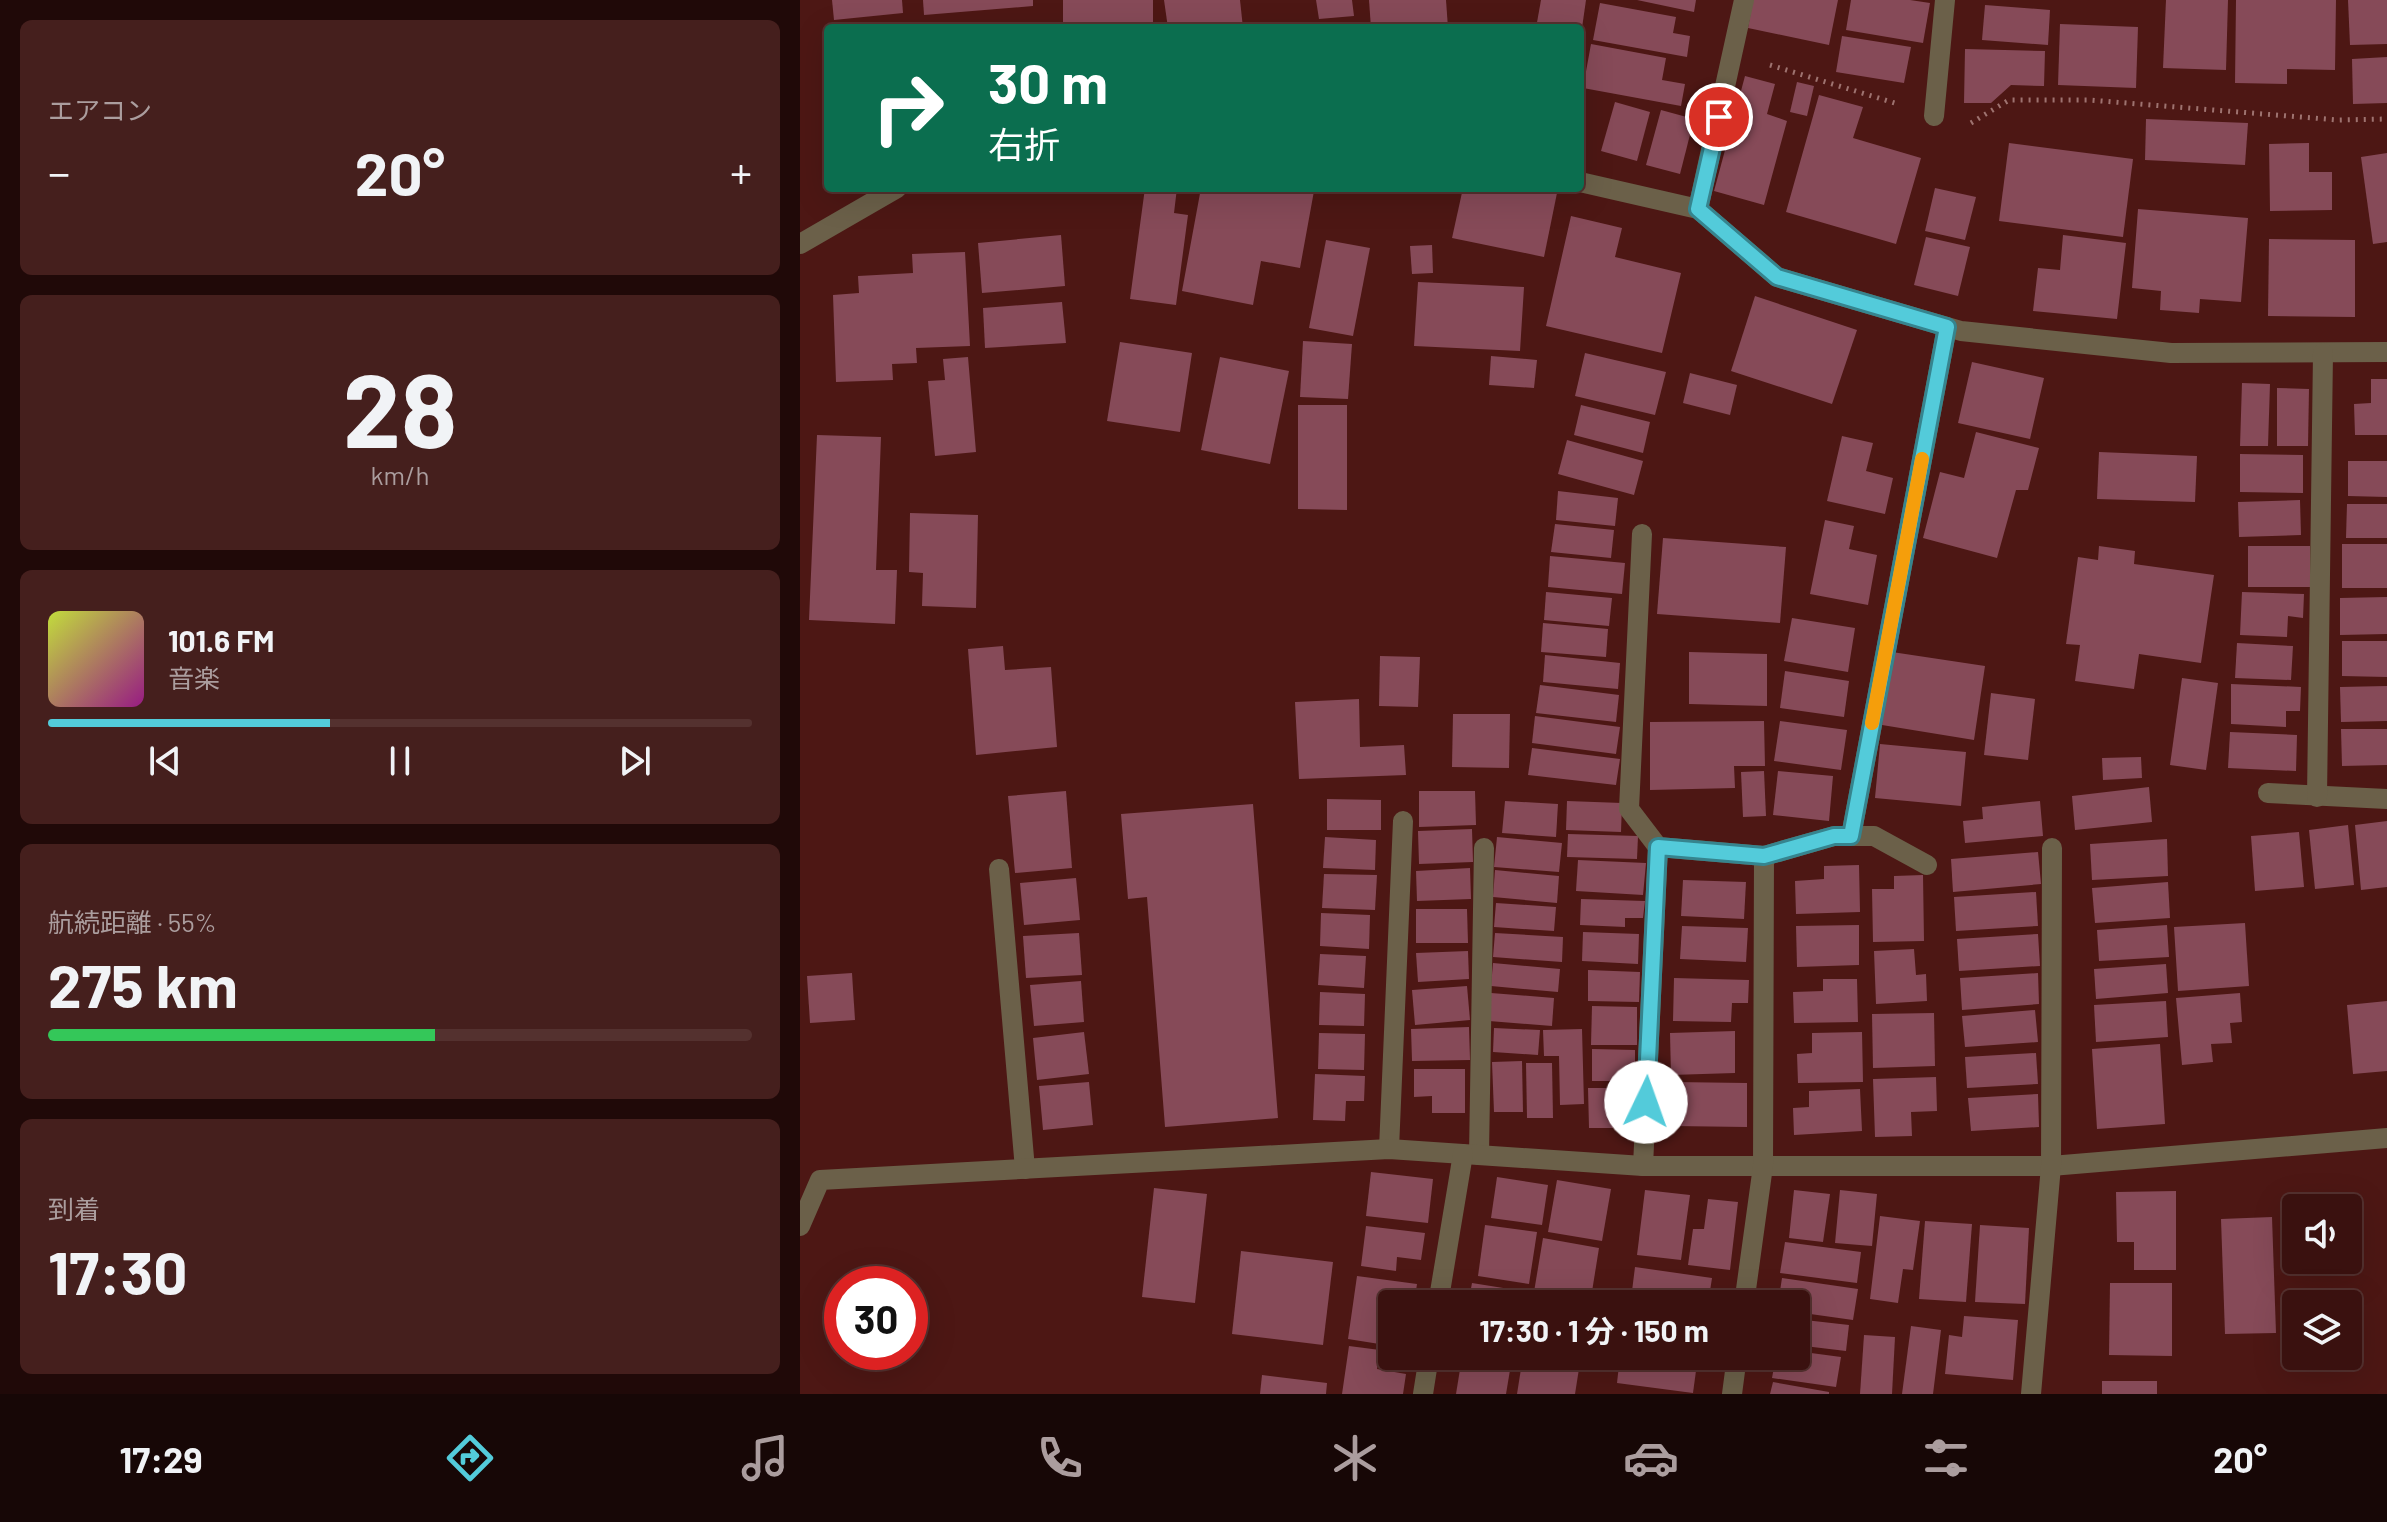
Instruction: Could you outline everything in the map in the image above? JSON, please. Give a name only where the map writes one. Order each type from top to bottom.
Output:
[{"type":"street","points":[[1698,209],[1744,0]]},
{"type":"street","points":[[1934,116],[1945,0]]},
{"type":"street","points":[[1584,183],[1698,209],[1777,277],[1961,331],[2171,353],[2387,352]]},
{"type":"street","points":[[800,244],[890,192]]},
{"type":"street","points":[[1851,836],[1947,327]]},
{"type":"street","points":[[2317,797],[2323,353]]},
{"type":"street","points":[[1642,534],[1629,809],[1658,847],[1643,1166]]},
{"type":"street","points":[[2268,793],[2387,799]]},
{"type":"street","points":[[1389,1149],[1403,821]]},
{"type":"street","points":[[1658,847],[1764,856],[1834,836],[1874,836],[1927,865]]},
{"type":"street","points":[[1441,1290],[1471,1154],[1484,848]]},
{"type":"street","points":[[2031,1394],[2051,1166],[2052,848]]},
{"type":"street","points":[[1746,1290],[1763,1166],[1764,856]]},
{"type":"street","points":[[999,869],[1025,1169]]},
{"type":"street","points":[[800,1226],[820,1180],[1389,1149],[1643,1166],[2051,1166],[2387,1138]]},
{"type":"street","points":[[1423,1394],[1427,1370]]},
{"type":"street","points":[[1732,1394],[1735,1370]]},
{"type":"path","points":[[1732,55],[1831,82],[1966,127],[2009,100],[2089,100],[2338,120],[2387,119]]},
{"type":"building","points":[[832,0],[902,0],[903,13],[834,20]]},
{"type":"building","points":[[923,0],[1033,0],[1033,6],[924,15]]},
{"type":"building","points":[[1063,0],[1153,0],[1153,24],[1063,24]]},
{"type":"building","points":[[1164,0],[1240,0],[1243,24],[1167,24]]},
{"type":"building","points":[[1316,0],[1352,0],[1354,16],[1319,19]]},
{"type":"building","points":[[1369,0],[1446,0],[1448,24],[1371,24]]},
{"type":"building","points":[[1541,0],[1586,0],[1583,24],[1537,24]]},
{"type":"building","points":[[1637,0],[1696,0],[1694,12]]},
{"type":"building","points":[[1753,0],[1838,0],[1829,45],[1748,28]]},
{"type":"building","points":[[1851,0],[1930,3],[1923,43],[1846,30]]},
{"type":"building","points":[[2166,0],[2228,0],[2226,70],[2163,68]]},
{"type":"building","points":[[2236,0],[2336,0],[2335,70],[2287,69],[2287,84],[2235,83]]},
{"type":"building","points":[[2348,0],[2387,0],[2387,44],[2350,45]]},
{"type":"building","points":[[1600,3],[1676,17],[1673,33],[1690,36],[1687,57],[1593,40]]},
{"type":"building","points":[[1985,5],[2050,10],[2048,45],[1982,40]]},
{"type":"building","points":[[2060,24],[2138,27],[2136,88],[2058,85]]},
{"type":"building","points":[[1842,36],[1911,47],[1904,83],[1836,72]]},
{"type":"building","points":[[1591,44],[1666,58],[1662,80],[1685,84],[1681,106],[1584,88]]},
{"type":"building","points":[[1965,49],[2045,51],[2044,86],[2011,85],[1991,103],[1964,103]]},
{"type":"building","points":[[2387,57],[2387,103],[2353,104],[2352,59]]},
{"type":"building","points":[[1745,76],[1775,84],[1767,114],[1787,121],[1764,205],[1714,191]]},
{"type":"building","points":[[1797,82],[1814,86],[1807,116],[1790,112]]},
{"type":"building","points":[[1819,95],[1863,107],[1853,138],[1921,158],[1896,244],[1786,212]]},
{"type":"building","points":[[1615,102],[1650,112],[1637,161],[1601,151]]},
{"type":"building","points":[[1661,110],[1694,119],[1680,174],[1646,165]]},
{"type":"building","points":[[2146,119],[2248,123],[2245,165],[2145,160]]},
{"type":"building","points":[[2009,143],[2133,159],[2123,237],[1999,221]]},
{"type":"building","points":[[2309,143],[2309,172],[2332,172],[2332,210],[2270,211],[2269,144]]},
{"type":"building","points":[[2387,153],[2387,242],[2373,244],[2361,157]]},
{"type":"building","points":[[1935,188],[1976,197],[1965,240],[1925,231]]},
{"type":"building","points":[[1144,192],[1177,192],[1174,213],[1188,215],[1176,305],[1130,299]]},
{"type":"building","points":[[1200,192],[1314,192],[1300,268],[1261,261],[1253,305],[1182,291]]},
{"type":"building","points":[[1462,192],[1557,192],[1544,257],[1452,238]]},
{"type":"building","points":[[2138,209],[2248,218],[2241,302],[2200,299],[2199,313],[2160,310],[2161,291],[2132,288]]},
{"type":"building","points":[[1571,216],[1622,228],[1615,257],[1681,273],[1662,353],[1546,326]]},
{"type":"building","points":[[1061,235],[1065,286],[982,293],[978,243]]},
{"type":"building","points":[[2063,235],[2126,243],[2117,319],[2033,311],[2038,268],[2060,270]]},
{"type":"building","points":[[1926,237],[1970,247],[1958,296],[1914,285]]},
{"type":"building","points":[[2269,239],[2355,240],[2355,317],[2268,316]]},
{"type":"building","points":[[1326,240],[1370,248],[1353,336],[1309,328]]},
{"type":"building","points":[[1432,245],[1433,273],[1412,274],[1410,246]]},
{"type":"building","points":[[965,252],[970,346],[916,348],[917,363],[892,364],[893,380],[836,382],[833,295],[859,293],[858,276],[913,273],[912,254]]},
{"type":"building","points":[[1418,282],[1524,287],[1520,351],[1414,346]]},
{"type":"building","points":[[1755,296],[1857,330],[1832,404],[1731,371]]},
{"type":"building","points":[[1062,302],[1066,343],[985,348],[983,308]]},
{"type":"building","points":[[1303,341],[1352,344],[1348,399],[1300,397]]},
{"type":"building","points":[[1120,342],[1192,353],[1180,432],[1107,421]]},
{"type":"building","points":[[1585,353],[1666,372],[1655,415],[1575,396]]},
{"type":"building","points":[[1491,356],[1537,360],[1534,388],[1489,385]]},
{"type":"building","points":[[968,357],[976,452],[935,456],[928,381],[945,380],[943,359]]},
{"type":"building","points":[[1220,357],[1289,371],[1270,464],[1201,450]]},
{"type":"building","points":[[1972,362],[2044,378],[2030,439],[1958,423]]},
{"type":"building","points":[[1690,373],[1737,385],[1730,415],[1683,403]]},
{"type":"building","points":[[2371,379],[2387,379],[2387,435],[2355,435],[2354,404],[2371,403]]},
{"type":"building","points":[[2242,383],[2270,384],[2268,446],[2240,446]]},
{"type":"building","points":[[2277,388],[2309,389],[2308,446],[2277,446]]},
{"type":"building","points":[[1298,405],[1347,405],[1347,510],[1298,509]]},
{"type":"building","points":[[1581,405],[1650,422],[1643,453],[1574,435]]},
{"type":"building","points":[[1976,432],[2039,448],[2028,490],[2016,490],[1997,558],[1923,538],[1940,472],[1964,478]]},
{"type":"building","points":[[817,435],[881,437],[876,570],[897,570],[895,624],[809,620]]},
{"type":"building","points":[[1842,436],[1873,443],[1866,471],[1893,478],[1885,514],[1827,501]]},
{"type":"building","points":[[1567,440],[1643,461],[1634,495],[1558,474]]},
{"type":"building","points":[[2099,452],[2197,456],[2195,502],[2097,499]]},
{"type":"building","points":[[2240,454],[2303,455],[2303,493],[2240,492]]},
{"type":"building","points":[[2348,461],[2387,461],[2387,497],[2348,496]]},
{"type":"building","points":[[1558,491],[1618,498],[1615,526],[1556,520]]},
{"type":"building","points":[[2300,500],[2301,535],[2239,537],[2238,502]]},
{"type":"building","points":[[2347,504],[2387,504],[2387,538],[2346,538]]},
{"type":"building","points":[[910,513],[978,515],[976,608],[922,606],[923,573],[909,572]]},
{"type":"building","points":[[1825,520],[1854,526],[1849,549],[1877,555],[1868,605],[1810,594]]},
{"type":"building","points":[[1555,524],[1614,530],[1611,558],[1551,552]]},
{"type":"building","points":[[1663,538],[1786,547],[1780,623],[1657,614]]},
{"type":"building","points":[[2342,544],[2387,544],[2387,588],[2342,588]]},
{"type":"building","points":[[2099,546],[2135,551],[2134,564],[2214,575],[2201,663],[2139,654],[2134,689],[2075,681],[2080,645],[2066,644],[2078,557],[2098,560]]},
{"type":"building","points":[[2248,546],[2310,546],[2310,587],[2248,587]]},
{"type":"building","points":[[1550,556],[1625,563],[1622,594],[1548,587]]},
{"type":"building","points":[[1546,592],[1612,598],[1609,626],[1544,620]]},
{"type":"building","points":[[2242,592],[2304,594],[2303,618],[2288,616],[2287,637],[2240,635]]},
{"type":"building","points":[[2387,597],[2387,634],[2340,635],[2340,598]]},
{"type":"building","points":[[1792,618],[1855,628],[1848,672],[1784,661]]},
{"type":"building","points":[[1543,623],[1608,629],[1606,657],[1541,652]]},
{"type":"building","points":[[2342,641],[2387,641],[2387,677],[2342,676]]},
{"type":"building","points":[[2237,643],[2293,646],[2291,680],[2235,678]]},
{"type":"building","points":[[1003,646],[1005,670],[1051,667],[1057,747],[976,755],[968,649]]},
{"type":"building","points":[[1689,652],[1767,654],[1767,706],[1689,704]]},
{"type":"building","points":[[1892,652],[1985,666],[1974,740],[1882,725]]},
{"type":"building","points":[[1545,655],[1620,663],[1618,689],[1543,682]]},
{"type":"building","points":[[1380,656],[1420,657],[1418,707],[1379,706]]},
{"type":"building","points":[[1785,671],[1849,681],[1844,717],[1780,708]]},
{"type":"building","points":[[2182,678],[2218,683],[2206,770],[2170,765]]},
{"type":"building","points":[[2231,684],[2301,687],[2300,711],[2286,711],[2286,727],[2231,724]]},
{"type":"building","points":[[1540,685],[1619,695],[1616,722],[1536,713]]},
{"type":"building","points":[[2387,686],[2387,721],[2341,722],[2340,687]]},
{"type":"building","points":[[1991,693],[2035,699],[2028,760],[1984,755]]},
{"type":"building","points":[[1359,699],[1360,747],[1404,745],[1406,775],[1299,779],[1295,702]]},
{"type":"building","points":[[1453,714],[1510,714],[1509,768],[1452,767]]},
{"type":"building","points":[[1535,716],[1620,727],[1616,754],[1532,743]]},
{"type":"building","points":[[1764,721],[1765,766],[1734,766],[1735,788],[1650,790],[1650,722]]},
{"type":"building","points":[[1780,721],[1847,730],[1841,770],[1774,761]]},
{"type":"building","points":[[2341,729],[2387,729],[2387,765],[2342,766]]},
{"type":"building","points":[[2230,732],[2297,735],[2296,771],[2228,768]]},
{"type":"building","points":[[1880,744],[1966,752],[1961,806],[1875,798]]},
{"type":"building","points":[[1532,748],[1620,759],[1616,785],[1528,775]]},
{"type":"building","points":[[2141,757],[2142,778],[2103,780],[2102,758]]},
{"type":"building","points":[[1764,771],[1766,816],[1743,817],[1741,772]]},
{"type":"building","points":[[1778,771],[1833,776],[1829,821],[1773,815]]},
{"type":"building","points":[[2149,787],[2152,822],[2075,830],[2072,796]]},
{"type":"building","points":[[1066,791],[1072,868],[1015,873],[1008,796]]},
{"type":"building","points":[[1419,791],[1475,791],[1476,825],[1419,827]]},
{"type":"building","points":[[1327,799],[1381,800],[1381,830],[1327,830]]},
{"type":"building","points":[[1505,801],[1558,804],[1556,837],[1502,833]]},
{"type":"building","points":[[1567,801],[1622,803],[1621,832],[1566,830]]},
{"type":"building","points":[[2040,801],[2043,836],[1965,843],[1963,821],[1983,819],[1982,807]]},
{"type":"building","points":[[1253,804],[1278,1118],[1165,1127],[1147,897],[1128,899],[1121,814]]},
{"type":"building","points":[[2387,821],[2387,887],[2361,890],[2355,825]]},
{"type":"building","points":[[2348,825],[2354,885],[2315,889],[2309,830]]},
{"type":"building","points":[[1472,829],[1473,862],[1419,864],[1418,831]]},
{"type":"building","points":[[2299,832],[2304,887],[2255,891],[2251,836]]},
{"type":"building","points":[[1568,834],[1638,836],[1637,859],[1567,857]]},
{"type":"building","points":[[1325,837],[1376,840],[1375,870],[1323,868]]},
{"type":"building","points":[[1497,837],[1562,843],[1559,872],[1494,867]]},
{"type":"building","points":[[2167,839],[2168,876],[2092,880],[2090,844]]},
{"type":"building","points":[[2038,852],[2041,884],[1953,892],[1951,859]]},
{"type":"building","points":[[1578,860],[1646,863],[1643,895],[1576,891]]},
{"type":"building","points":[[1859,865],[1860,912],[1796,914],[1795,881],[1824,879],[1824,866]]},
{"type":"building","points":[[1470,868],[1471,899],[1417,901],[1416,871]]},
{"type":"building","points":[[1495,870],[1559,876],[1557,903],[1493,897]]},
{"type":"building","points":[[1324,874],[1377,875],[1375,910],[1322,908]]},
{"type":"building","points":[[1923,875],[1924,941],[1873,942],[1872,889],[1894,889],[1894,876]]},
{"type":"building","points":[[1076,878],[1080,920],[1024,925],[1020,883]]},
{"type":"building","points":[[1683,880],[1746,882],[1744,919],[1681,916]]},
{"type":"building","points":[[2168,882],[2170,918],[2095,923],[2092,888]]},
{"type":"building","points":[[2036,892],[2038,926],[1956,931],[1954,897]]},
{"type":"building","points":[[1581,899],[1645,901],[1643,918],[1625,918],[1625,927],[1580,925]]},
{"type":"building","points":[[1496,903],[1556,907],[1554,931],[1494,927]]},
{"type":"building","points":[[1416,909],[1467,909],[1468,943],[1416,943]]},
{"type":"building","points":[[1321,913],[1370,915],[1369,949],[1320,946]]},
{"type":"building","points":[[2245,923],[2249,986],[2178,991],[2174,927]]},
{"type":"building","points":[[1859,925],[1859,965],[1797,967],[1796,926]]},
{"type":"building","points":[[2167,925],[2169,957],[2099,961],[2097,930]]},
{"type":"building","points":[[1682,926],[1748,928],[1746,962],[1680,959]]},
{"type":"building","points":[[1583,932],[1639,934],[1638,964],[1582,961]]},
{"type":"building","points":[[1079,933],[1082,975],[1026,978],[1023,936]]},
{"type":"building","points":[[1495,933],[1563,937],[1562,962],[1493,957]]},
{"type":"building","points":[[2038,934],[2040,966],[1959,971],[1957,939]]},
{"type":"building","points":[[1914,949],[1916,975],[1926,974],[1927,1001],[1876,1004],[1874,951]]},
{"type":"building","points":[[1468,951],[1469,979],[1418,982],[1416,953]]},
{"type":"building","points":[[1320,954],[1366,956],[1364,988],[1318,985]]},
{"type":"building","points":[[1493,963],[1560,969],[1558,992],[1491,986]]},
{"type":"building","points":[[2166,964],[2168,993],[2096,999],[2094,969]]},
{"type":"building","points":[[1588,970],[1640,972],[1639,1002],[1588,1001]]},
{"type":"building","points":[[852,973],[855,1020],[810,1023],[807,976]]},
{"type":"building","points":[[2038,973],[2039,1004],[1962,1010],[1960,978]]},
{"type":"building","points":[[1674,978],[1749,980],[1748,1003],[1732,1003],[1731,1022],[1673,1021]]},
{"type":"building","points":[[1823,979],[1857,979],[1858,1022],[1794,1023],[1793,992],[1823,991]]},
{"type":"building","points":[[1081,981],[1084,1022],[1034,1026],[1030,985]]},
{"type":"building","points":[[1467,986],[1470,1020],[1415,1025],[1412,990]]},
{"type":"building","points":[[1320,992],[1365,994],[1364,1026],[1319,1025]]},
{"type":"building","points":[[1491,993],[1554,998],[1552,1026],[1489,1021]]},
{"type":"building","points":[[2240,993],[2242,1022],[2230,1023],[2232,1043],[2211,1044],[2213,1062],[2182,1065],[2176,998]]},
{"type":"building","points":[[2166,1001],[2168,1037],[2096,1042],[2094,1005]]},
{"type":"building","points":[[2387,1001],[2387,1071],[2353,1074],[2347,1005]]},
{"type":"building","points":[[1592,1006],[1637,1007],[1637,1045],[1591,1045]]},
{"type":"building","points":[[2035,1010],[2038,1042],[1965,1047],[1962,1016]]},
{"type":"building","points":[[1934,1013],[1935,1066],[1873,1068],[1872,1014]]},
{"type":"building","points":[[1469,1027],[1470,1060],[1412,1061],[1411,1029]]},
{"type":"building","points":[[1494,1028],[1540,1030],[1538,1055],[1493,1052]]},
{"type":"building","points":[[1582,1029],[1584,1104],[1560,1105],[1559,1056],[1544,1056],[1543,1030]]},
{"type":"building","points":[[1735,1031],[1735,1073],[1671,1075],[1670,1033]]},
{"type":"building","points":[[1084,1032],[1089,1074],[1037,1080],[1033,1038]]},
{"type":"building","points":[[1862,1032],[1863,1082],[1798,1083],[1797,1054],[1812,1053],[1812,1033]]},
{"type":"building","points":[[1319,1033],[1365,1034],[1364,1070],[1318,1069]]},
{"type":"building","points":[[2160,1044],[2165,1124],[2097,1129],[2092,1049]]},
{"type":"building","points":[[1592,1049],[1635,1050],[1635,1081],[1592,1081]]},
{"type":"building","points":[[2036,1053],[2038,1084],[1967,1088],[1965,1057]]},
{"type":"building","points":[[1522,1061],[1523,1112],[1494,1112],[1492,1062]]},
{"type":"building","points":[[1526,1063],[1552,1063],[1553,1118],[1527,1118]]},
{"type":"building","points":[[1414,1069],[1465,1069],[1465,1113],[1432,1113],[1432,1096],[1414,1097]]},
{"type":"building","points":[[1315,1074],[1365,1076],[1364,1101],[1346,1101],[1345,1121],[1313,1120]]},
{"type":"building","points":[[1936,1077],[1937,1111],[1911,1112],[1912,1136],[1875,1137],[1873,1079]]},
{"type":"building","points":[[1089,1082],[1093,1125],[1043,1130],[1039,1086]]},
{"type":"building","points":[[1673,1082],[1747,1083],[1747,1127],[1673,1126]]},
{"type":"building","points":[[1588,1088],[1632,1088],[1633,1110],[1613,1110],[1613,1128],[1589,1128]]},
{"type":"building","points":[[1860,1089],[1862,1131],[1794,1135],[1793,1108],[1809,1107],[1809,1091]]},
{"type":"building","points":[[2038,1094],[2039,1127],[1971,1131],[1968,1098]]},
{"type":"building","points":[[1371,1172],[1433,1179],[1428,1223],[1366,1216]]},
{"type":"building","points":[[1497,1177],[1548,1185],[1542,1225],[1491,1218]]},
{"type":"building","points":[[1557,1180],[1611,1189],[1602,1241],[1548,1232]]},
{"type":"building","points":[[1154,1188],[1207,1194],[1195,1303],[1142,1297]]},
{"type":"building","points":[[1645,1190],[1690,1195],[1681,1260],[1637,1255]]},
{"type":"building","points":[[1794,1190],[1830,1194],[1823,1242],[1789,1238]]},
{"type":"building","points":[[1840,1190],[1877,1194],[1872,1246],[1835,1243]]},
{"type":"building","points":[[2176,1191],[2176,1270],[2134,1270],[2134,1242],[2117,1242],[2116,1192]]},
{"type":"building","points":[[1708,1199],[1738,1202],[1730,1270],[1688,1265],[1693,1229],[1704,1229]]},
{"type":"building","points":[[1880,1216],[1920,1221],[1913,1270],[1903,1269],[1898,1303],[1870,1299]]},
{"type":"building","points":[[2272,1217],[2276,1333],[2225,1334],[2221,1219]]},
{"type":"building","points":[[1925,1221],[1972,1224],[1966,1302],[1919,1299]]},
{"type":"building","points":[[1485,1225],[1537,1232],[1529,1284],[1478,1276]]},
{"type":"building","points":[[1980,1225],[2029,1228],[2025,1304],[1975,1302]]},
{"type":"building","points":[[1366,1226],[1425,1233],[1421,1260],[1397,1257],[1396,1271],[1361,1266]]},
{"type":"building","points":[[1543,1238],[1599,1248],[1592,1290],[1534,1290]]},
{"type":"building","points":[[1785,1242],[1861,1252],[1857,1283],[1780,1273]]},
{"type":"building","points":[[1241,1251],[1333,1262],[1323,1345],[1232,1334]]},
{"type":"building","points":[[1635,1267],[1712,1278],[1710,1290],[1632,1290]]},
{"type":"building","points":[[1357,1276],[1417,1284],[1416,1290],[1378,1290],[1378,1344],[1348,1339]]},
{"type":"building","points":[[1782,1278],[1858,1289],[1853,1320],[1810,1314],[1810,1290],[1780,1290]]},
{"type":"building","points":[[1472,1283],[1516,1290],[1471,1290]]},
{"type":"building","points":[[2110,1283],[2172,1283],[2172,1356],[2109,1355]]},
{"type":"building","points":[[1964,1316],[2018,1320],[2013,1380],[1945,1374],[1949,1335],[1962,1337]]},
{"type":"building","points":[[1810,1321],[1849,1325],[1846,1351],[1810,1347]]},
{"type":"building","points":[[1911,1326],[1941,1330],[1933,1394],[1902,1394]]},
{"type":"building","points":[[1864,1335],[1895,1337],[1892,1394],[1860,1394]]},
{"type":"building","points":[[1349,1346],[1378,1350],[1378,1370],[1406,1374],[1403,1394],[1342,1394]]},
{"type":"building","points":[[1810,1353],[1841,1357],[1836,1387],[1772,1378],[1773,1370],[1810,1370]]},
{"type":"building","points":[[1460,1370],[1510,1370],[1506,1394],[1456,1394]]},
{"type":"building","points":[[1521,1370],[1579,1370],[1575,1394],[1517,1394]]},
{"type":"building","points":[[1618,1370],[1696,1370],[1693,1393],[1617,1383]]},
{"type":"building","points":[[1262,1375],[1327,1383],[1326,1394],[1260,1394]]},
{"type":"building","points":[[2102,1381],[2157,1381],[2157,1394],[2102,1394]]},
{"type":"building","points":[[1773,1382],[1829,1392],[1829,1394],[1770,1394]]},
{"type":"slow traffic","points":[[1872,723],[1922,459]]},
{"type":"route","points":[[1646,1102],[1658,847],[1764,856],[1834,836],[1851,836],[1947,327],[1777,277],[1698,209],[1719,117]]}]
